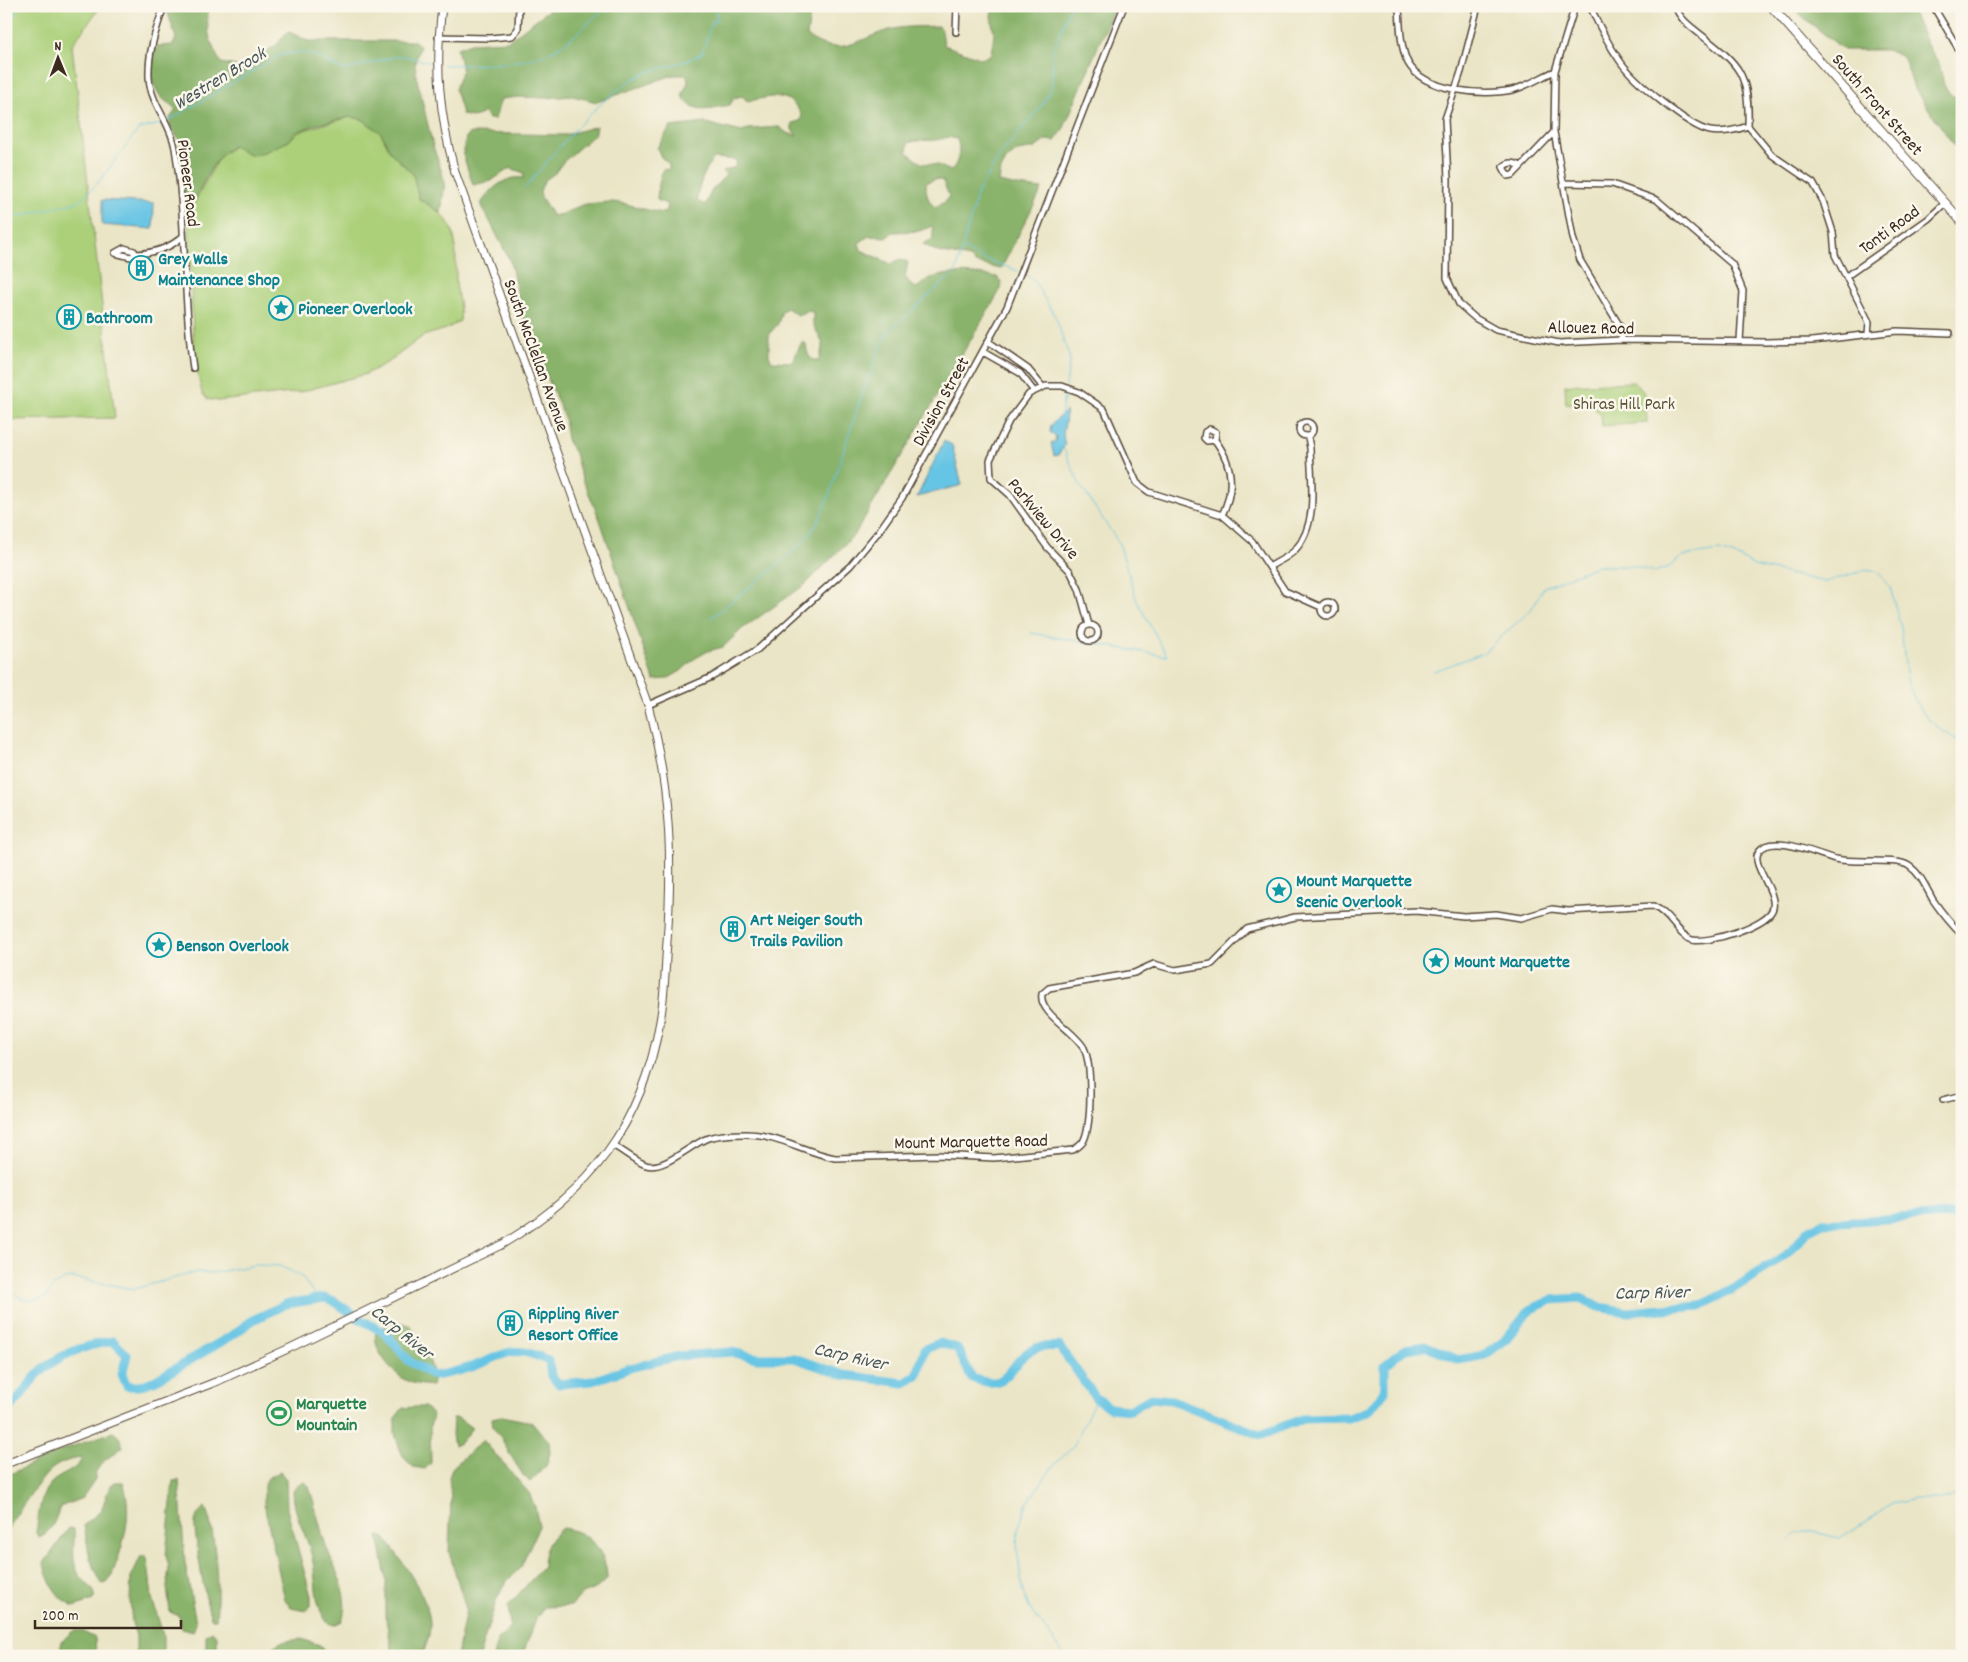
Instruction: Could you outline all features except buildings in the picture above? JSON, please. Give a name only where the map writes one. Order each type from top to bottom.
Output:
[{"type":"highway","name":"South Front Street","points":[[1771,6],[1962,222]]},
{"type":"main road","name":"South McClellan Avenue","points":[[6,1464],[218,1380],[349,1321],[526,1230],[572,1194],[613,1146],[631,1114],[649,1070],[661,1019],[670,891],[670,823],[660,755],[648,705],[455,172],[443,126],[439,94],[438,37],[442,6]]},
{"type":"street","name":"Pioneer Road","points":[[164,6],[151,43],[149,77],[153,102],[175,145],[185,306],[193,368]]},
{"type":"street","points":[[438,37],[490,38],[512,36],[518,30],[519,6]]},
{"type":"street","points":[[956,32],[957,6]]},
{"type":"street","name":"Division Street","points":[[648,705],[712,676],[758,649],[850,566],[879,531],[902,498],[989,342],[1014,291],[1124,6]]},
{"type":"street","points":[[1399,6],[1405,54],[1414,72],[1432,83],[1455,90],[1476,92],[1512,90],[1555,72]]},
{"type":"street","name":"Allouez Road","points":[[1478,6],[1462,72],[1445,119],[1448,179],[1447,278],[1459,304],[1475,318],[1496,330],[1559,343],[1622,340],[1684,343],[1812,341],[1897,331],[1950,334]]},
{"type":"street","points":[[1575,6],[1555,72],[1554,132],[1573,238],[1580,260],[1621,328],[1622,340]]},
{"type":"street","points":[[1590,6],[1620,62],[1649,90],[1686,120],[1710,131],[1738,130],[1748,126]]},
{"type":"street","points":[[1675,6],[1682,19],[1727,55],[1742,74],[1749,104],[1748,126],[1772,155],[1813,183],[1824,201],[1836,255],[1869,322],[1868,334]]},
{"type":"street","points":[[1933,6],[1962,55]]},
{"type":"street","points":[[1521,166],[1554,132]]},
{"type":"street","points":[[1564,183],[1612,184],[1657,200],[1732,264],[1743,291],[1740,341]]},
{"type":"street","name":"Tonti Road","points":[[1847,276],[1928,219],[1945,203]]},
{"type":"street","points":[[136,254],[151,254],[165,249],[182,237]]},
{"type":"street","points":[[989,342],[1028,369],[1042,386]]},
{"type":"street","points":[[983,352],[1013,368],[1028,382],[1032,390],[1042,386],[1062,386],[1079,392],[1104,409],[1130,471],[1137,483],[1149,492],[1222,515],[1252,541],[1285,591],[1321,607]]},
{"type":"street","name":"Parkview Drive","points":[[1032,390],[1009,421],[990,460],[991,478],[1010,495],[1047,547],[1070,571],[1079,589],[1089,625]]},
{"type":"street","points":[[1269,568],[1295,551],[1307,533],[1310,518],[1311,491],[1308,436]]},
{"type":"street","points":[[1215,440],[1224,451],[1230,470],[1229,500],[1222,515]]},
{"type":"street","name":"Mount Marquette Road","points":[[613,1146],[647,1165],[659,1165],[682,1153],[692,1144],[720,1135],[765,1136],[835,1158],[938,1155],[994,1158],[1074,1150],[1081,1145],[1087,1129],[1089,1062],[1083,1046],[1045,1008],[1042,994],[1049,988],[1134,973],[1154,964],[1175,970],[1212,964],[1247,929],[1295,916],[1416,911],[1464,916],[1496,914],[1521,918],[1552,909],[1568,911],[1653,906],[1664,911],[1679,931],[1690,939],[1703,941],[1755,924],[1770,915],[1773,907],[1772,897],[1757,858],[1759,851],[1764,847],[1777,845],[1803,848],[1836,860],[1903,862],[1918,874],[1945,917],[1962,935]]},
{"type":"street","points":[[1943,1100],[1962,1095]]},
{"type":"green space","points":[[6,6],[101,6],[72,45],[115,418],[6,420]]},
{"type":"green space","points":[[168,6],[209,6],[208,29],[211,43],[217,56],[221,63],[241,67],[275,46],[289,32],[308,41],[415,41],[420,46],[415,63],[416,75],[433,146],[445,182],[441,213],[419,199],[413,174],[391,153],[381,133],[362,119],[350,117],[315,125],[297,132],[289,141],[260,154],[249,155],[233,146],[212,167],[188,214],[184,196],[183,183],[185,171],[181,159],[182,145],[170,125],[170,118],[176,110],[157,91],[152,72],[153,58],[158,46],[173,45],[176,38],[167,10]]},
{"type":"green space","points":[[554,6],[811,6],[807,36],[820,43],[842,46],[899,28],[938,26],[942,31],[944,45],[982,59],[991,54],[994,34],[991,16],[993,6],[1115,6],[1063,130],[1055,141],[1046,140],[1035,148],[1018,151],[1007,159],[1001,170],[999,182],[1042,189],[1001,269],[975,263],[970,258],[938,252],[923,244],[933,239],[933,226],[919,231],[893,232],[887,237],[869,236],[859,243],[861,250],[891,264],[900,259],[908,262],[905,277],[914,288],[931,278],[947,274],[964,273],[997,277],[1002,283],[1001,289],[855,534],[806,584],[742,629],[723,647],[708,651],[694,659],[681,671],[667,679],[654,680],[600,520],[580,473],[575,453],[567,440],[564,417],[546,374],[536,341],[523,317],[510,261],[481,204],[499,184],[511,179],[524,178],[524,173],[510,168],[491,181],[473,185],[463,155],[466,137],[471,133],[565,135],[597,126],[595,134],[563,162],[555,173],[544,181],[540,191],[541,197],[553,216],[586,204],[609,202],[666,213],[668,205],[657,200],[657,197],[663,169],[669,170],[669,164],[661,157],[657,148],[670,127],[705,123],[742,132],[748,129],[779,127],[787,133],[797,136],[792,130],[792,123],[800,121],[802,116],[791,101],[778,97],[747,101],[742,96],[734,98],[730,105],[703,109],[697,108],[687,102],[682,96],[688,82],[687,75],[673,75],[597,102],[573,96],[519,97],[501,99],[495,119],[489,119],[484,112],[473,117],[462,114],[455,89],[462,70],[457,48],[471,43],[508,41]],"holes":[[[948,137],[957,139],[959,152],[951,171],[938,165],[921,163],[907,152],[908,143]],[[714,158],[737,160],[735,167],[723,171],[726,175],[712,190],[705,205],[697,201],[697,197],[702,178]],[[936,179],[943,181],[949,196],[945,202],[935,207],[933,205],[926,192],[927,182]],[[787,308],[798,315],[807,311],[813,312],[813,324],[823,344],[819,361],[810,358],[806,344],[802,342],[792,362],[772,361],[769,356],[769,334],[778,324],[782,311]]]},
{"type":"green space","points":[[1796,6],[1814,6],[1816,10],[1823,10],[1829,6],[1910,6],[1927,45],[1939,63],[1944,85],[1951,95],[1959,98],[1962,102],[1962,157],[1914,88],[1905,61],[1899,55],[1887,50],[1844,50],[1799,14]]},
{"type":"green space","points":[[350,117],[362,119],[381,133],[391,153],[413,174],[419,199],[433,207],[449,223],[455,242],[456,284],[460,321],[446,329],[423,336],[390,361],[366,374],[300,392],[218,401],[207,399],[202,393],[194,358],[188,214],[218,159],[233,146],[249,155],[260,154],[289,141],[297,132]]},
{"type":"green space","name":"Shiras Hill Park","points":[[1633,382],[1645,393],[1647,423],[1602,426],[1601,414],[1588,403],[1566,404],[1565,385]]},
{"type":"green space","points":[[400,1322],[411,1326],[427,1355],[433,1371],[432,1386],[405,1380],[392,1369],[379,1351],[375,1338],[376,1332],[383,1327]]},
{"type":"green space","points":[[425,1407],[433,1415],[430,1427],[431,1463],[425,1469],[413,1467],[404,1458],[395,1434],[395,1418],[403,1408]]},
{"type":"green space","points":[[502,1416],[531,1422],[549,1441],[550,1453],[546,1466],[530,1482],[523,1475],[493,1427],[492,1418]]},
{"type":"green space","points":[[453,1418],[458,1418],[472,1428],[460,1443],[454,1446],[452,1435]]},
{"type":"green space","points":[[113,1432],[119,1437],[123,1447],[105,1460],[96,1471],[95,1479],[82,1498],[60,1507],[53,1525],[44,1535],[39,1537],[36,1533],[40,1506],[44,1494],[51,1483],[77,1466],[82,1458],[62,1463],[47,1474],[14,1519],[6,1534],[6,1476],[62,1450]]},
{"type":"green space","points":[[483,1440],[529,1493],[535,1507],[539,1526],[521,1567],[507,1581],[497,1598],[479,1656],[457,1656],[466,1609],[449,1552],[451,1498],[449,1477],[453,1467]]},
{"type":"green space","points":[[280,1472],[286,1479],[287,1509],[311,1596],[311,1606],[306,1611],[291,1608],[285,1600],[264,1504],[264,1485],[268,1478]]},
{"type":"green space","points":[[179,1480],[185,1563],[196,1623],[193,1632],[182,1629],[179,1616],[170,1612],[167,1587],[169,1566],[166,1556],[173,1481]]},
{"type":"green space","points":[[115,1482],[123,1482],[126,1494],[126,1531],[111,1577],[106,1583],[102,1584],[90,1559],[84,1525],[101,1511],[110,1486]]},
{"type":"green space","points":[[305,1482],[309,1486],[325,1543],[343,1591],[344,1611],[342,1621],[334,1625],[328,1623],[320,1609],[316,1592],[314,1565],[295,1508],[293,1491],[300,1483]]},
{"type":"green space","points":[[205,1507],[212,1530],[216,1562],[216,1619],[212,1619],[207,1604],[195,1524],[198,1513]]},
{"type":"green space","points":[[69,1528],[74,1529],[75,1565],[80,1576],[95,1594],[93,1600],[74,1607],[68,1604],[54,1589],[44,1563]]},
{"type":"green space","points":[[562,1528],[580,1533],[595,1544],[604,1560],[607,1579],[597,1588],[582,1594],[571,1606],[545,1607],[537,1617],[522,1656],[493,1656],[498,1638],[504,1635],[510,1627],[508,1606],[543,1567],[544,1555],[548,1545]]},
{"type":"green space","points":[[378,1536],[385,1538],[398,1556],[419,1589],[424,1601],[430,1626],[422,1656],[400,1656],[392,1650],[386,1620],[386,1578]]},
{"type":"green space","points":[[141,1556],[146,1556],[148,1562],[152,1598],[163,1635],[163,1656],[136,1656],[136,1636],[132,1623],[130,1601],[131,1577]]},
{"type":"green space","points":[[73,1631],[81,1631],[95,1638],[96,1656],[59,1656],[62,1641]]},
{"type":"green space","points":[[212,1631],[217,1636],[217,1652],[214,1656],[206,1656],[206,1635]]},
{"type":"green space","points":[[301,1639],[320,1645],[326,1656],[257,1656],[281,1642]]},
{"type":"water","points":[[102,200],[154,203],[153,229],[102,225]]},
{"type":"water","points":[[1065,411],[1066,419],[1063,435],[1065,445],[1058,455],[1054,456],[1051,443],[1055,442],[1056,437],[1050,432],[1051,425]]},
{"type":"water","points":[[944,441],[952,445],[962,485],[917,497]]},
{"type":"waterway","points":[[6,24],[24,6]]},
{"type":"waterway","name":"Westren Brook","points":[[443,65],[499,64],[541,55],[562,45],[609,6]]},
{"type":"waterway","points":[[525,188],[577,128],[606,99],[644,73],[694,58],[702,53],[713,19],[717,21],[716,6]]},
{"type":"waterway","points":[[711,618],[780,563],[805,540],[817,523],[826,504],[862,394],[886,334],[956,271],[978,192],[1000,155],[1043,104],[1052,85],[1053,50],[1070,6]]},
{"type":"waterway","name":"Westren Brook","points":[[168,121],[280,55],[301,52],[322,58],[335,67],[346,70],[393,57],[405,56],[436,64]]},
{"type":"waterway","name":"Westren Brook","points":[[6,222],[11,218],[78,202],[98,183],[139,129],[165,123]]},
{"type":"waterway","points":[[964,249],[984,259],[1018,271]]},
{"type":"waterway","points":[[1022,273],[1033,279],[1056,318],[1070,359],[1066,386]]},
{"type":"waterway","points":[[1061,415],[1065,390]]},
{"type":"waterway","points":[[1031,633],[1167,656],[1137,601],[1119,543],[1080,485],[1063,447]]},
{"type":"waterway","points":[[1434,671],[1483,653],[1531,610],[1544,587],[1597,566],[1634,566],[1654,572],[1669,567],[1683,556],[1720,551],[1741,558],[1754,566],[1825,582],[1866,570],[1878,572],[1890,587],[1901,628],[1907,680],[1914,698],[1926,717],[1941,730],[1962,743]]},
{"type":"waterway","name":"Carp River","points":[[6,1411],[47,1366],[74,1351],[113,1341],[127,1355],[122,1374],[127,1386],[140,1386],[156,1380],[231,1336],[253,1320],[286,1304],[324,1298],[334,1301],[385,1333],[409,1361],[434,1376],[480,1364],[507,1353],[524,1352],[549,1361],[551,1376],[559,1384],[592,1381],[630,1368],[679,1356],[731,1352],[757,1358],[794,1358],[844,1375],[904,1383],[917,1375],[925,1349],[940,1343],[957,1348],[972,1378],[986,1382],[996,1382],[1009,1374],[1026,1353],[1038,1347],[1059,1346],[1096,1398],[1110,1408],[1130,1410],[1151,1398],[1172,1400],[1261,1435],[1302,1419],[1349,1418],[1370,1410],[1385,1391],[1385,1365],[1405,1349],[1427,1346],[1458,1360],[1485,1355],[1504,1341],[1530,1310],[1551,1300],[1580,1298],[1599,1307],[1628,1312],[1700,1306],[1730,1291],[1790,1252],[1807,1231],[1823,1223],[1962,1214]]},
{"type":"waterway","points":[[6,1290],[27,1301],[45,1298],[53,1286],[64,1279],[75,1278],[134,1289],[197,1272],[212,1273],[256,1265],[280,1266],[301,1276],[318,1299]]},
{"type":"waterway","points":[[1065,1656],[1029,1607],[1023,1593],[1017,1548],[1018,1530],[1027,1503],[1054,1465],[1073,1447],[1096,1398]]},
{"type":"waterway","points":[[1790,1540],[1796,1532],[1813,1532],[1840,1538],[1892,1504],[1914,1499],[1949,1499],[1962,1490]]},
{"type":"place","name":"Grey Walls Maintenance Shop","points":[[141,268]]},
{"type":"place","name":"Pioneer Overlook","points":[[281,308]]},
{"type":"place","name":"Bathroom","points":[[69,317]]},
{"type":"place","name":"Mount Marquette Scenic Overlook","points":[[1279,890]]},
{"type":"place","name":"Art Neiger South Trails Pavilion","points":[[733,929]]},
{"type":"place","name":"Benson Overlook","points":[[159,945]]},
{"type":"place","name":"Mount Marquette","points":[[1436,961]]},
{"type":"place","name":"Rippling River Resort Office","points":[[510,1323]]},
{"type":"place","name":"Marquette Mountain","points":[[279,1413]]}]
